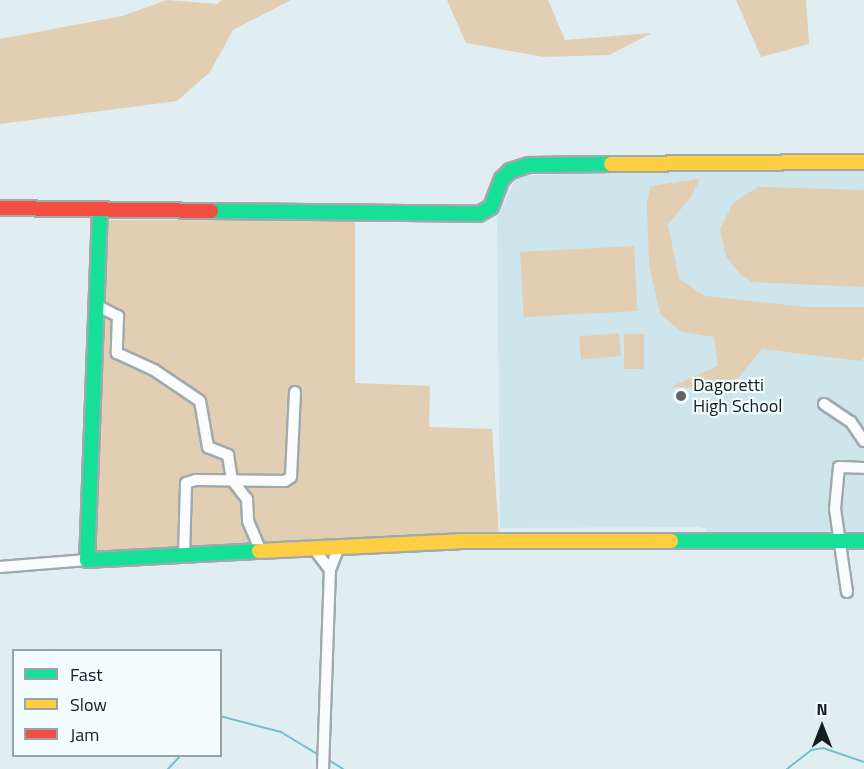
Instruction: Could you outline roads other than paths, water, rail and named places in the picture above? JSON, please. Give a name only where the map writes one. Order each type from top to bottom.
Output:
[{"type":"street","points":[[0,208],[479,214],[491,207],[502,179],[510,171],[529,165],[864,162]]},
{"type":"street","points":[[87,560],[100,209]]},
{"type":"street","points":[[96,305],[118,316],[117,353],[154,370],[200,401],[208,447],[228,455],[232,480],[247,499],[249,521],[261,552]]},
{"type":"street","points":[[184,556],[186,483],[232,480],[285,481],[291,477],[295,392]]},
{"type":"street","points":[[824,404],[851,422],[864,441]]},
{"type":"street","points":[[847,592],[835,509],[839,467],[864,468]]},
{"type":"street","points":[[0,567],[87,560],[460,541],[864,541]]},
{"type":"street","points":[[323,769],[330,570],[338,549]]},
{"type":"street","points":[[315,550],[330,570]]},
{"type":"waterway","points":[[222,717],[281,732],[319,755]]},
{"type":"waterway","points":[[787,769],[811,750],[823,748],[864,762]]},
{"type":"waterway","points":[[168,769],[179,757]]},
{"type":"waterway","points":[[327,759],[343,769]]},
{"type":"place","name":"Dagoretti High School","points":[[681,396]]}]
